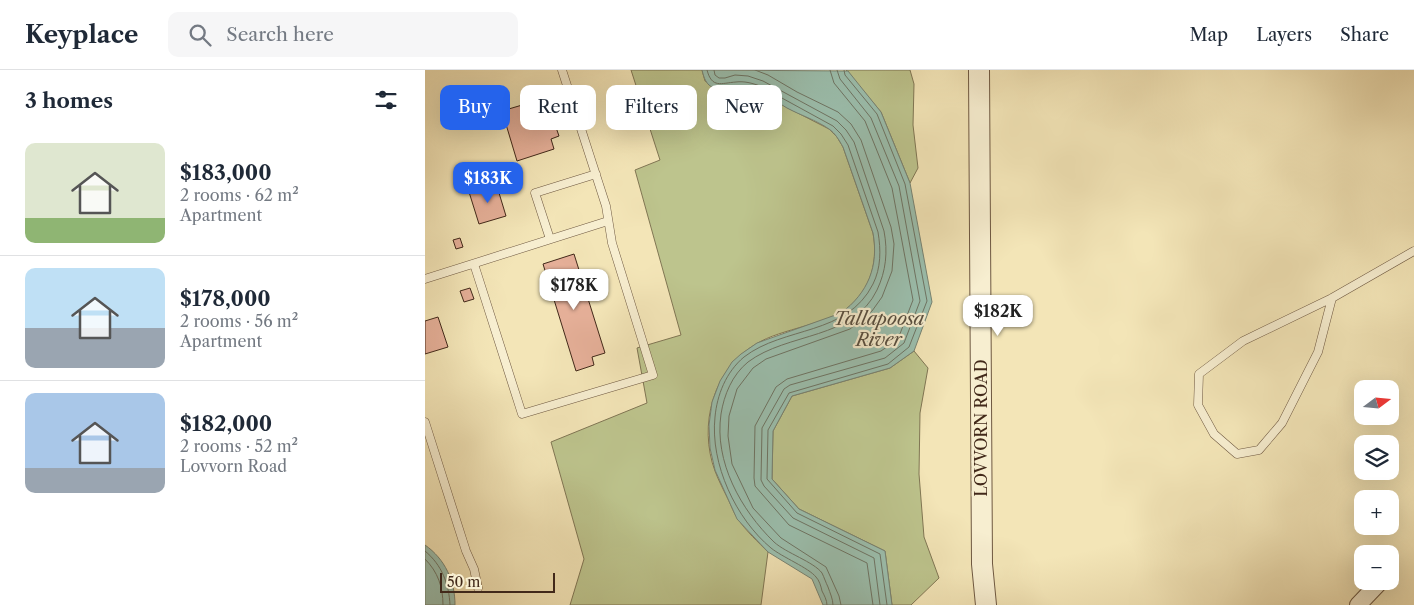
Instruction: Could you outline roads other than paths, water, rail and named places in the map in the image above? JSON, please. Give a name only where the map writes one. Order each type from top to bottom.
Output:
[{"type":"street","name":"LOVVORN ROAD","points":[[979,70],[982,545],[985,605]]},
{"type":"street","points":[[1358,605],[1372,590]]},
{"type":"lane","points":[[474,264],[522,414],[653,375],[612,242],[606,206],[562,70]]},
{"type":"lane","points":[[549,239],[535,193],[596,174]]},
{"type":"lane","points":[[425,279],[608,221]]},
{"type":"lane","points":[[1332,298],[1318,352],[1282,423],[1259,450],[1237,454],[1214,434],[1199,405],[1199,374],[1243,341],[1332,298],[1414,251]]},
{"type":"lane","points":[[425,422],[466,551],[474,568],[478,588]]},
{"type":"water","name":"Tallapoosa River","points":[[702,70],[848,71],[881,112],[910,183],[932,302],[914,351],[890,368],[792,396],[773,431],[772,479],[799,509],[885,551],[892,605],[823,605],[812,579],[768,552],[737,519],[715,470],[710,448],[709,425],[712,402],[720,381],[732,362],[757,343],[841,313],[865,288],[873,268],[874,245],[873,233],[843,147],[829,129],[782,105],[782,85],[709,85]]},
{"type":"water","points":[[425,545],[438,557],[451,579],[455,605],[425,605]]}]
